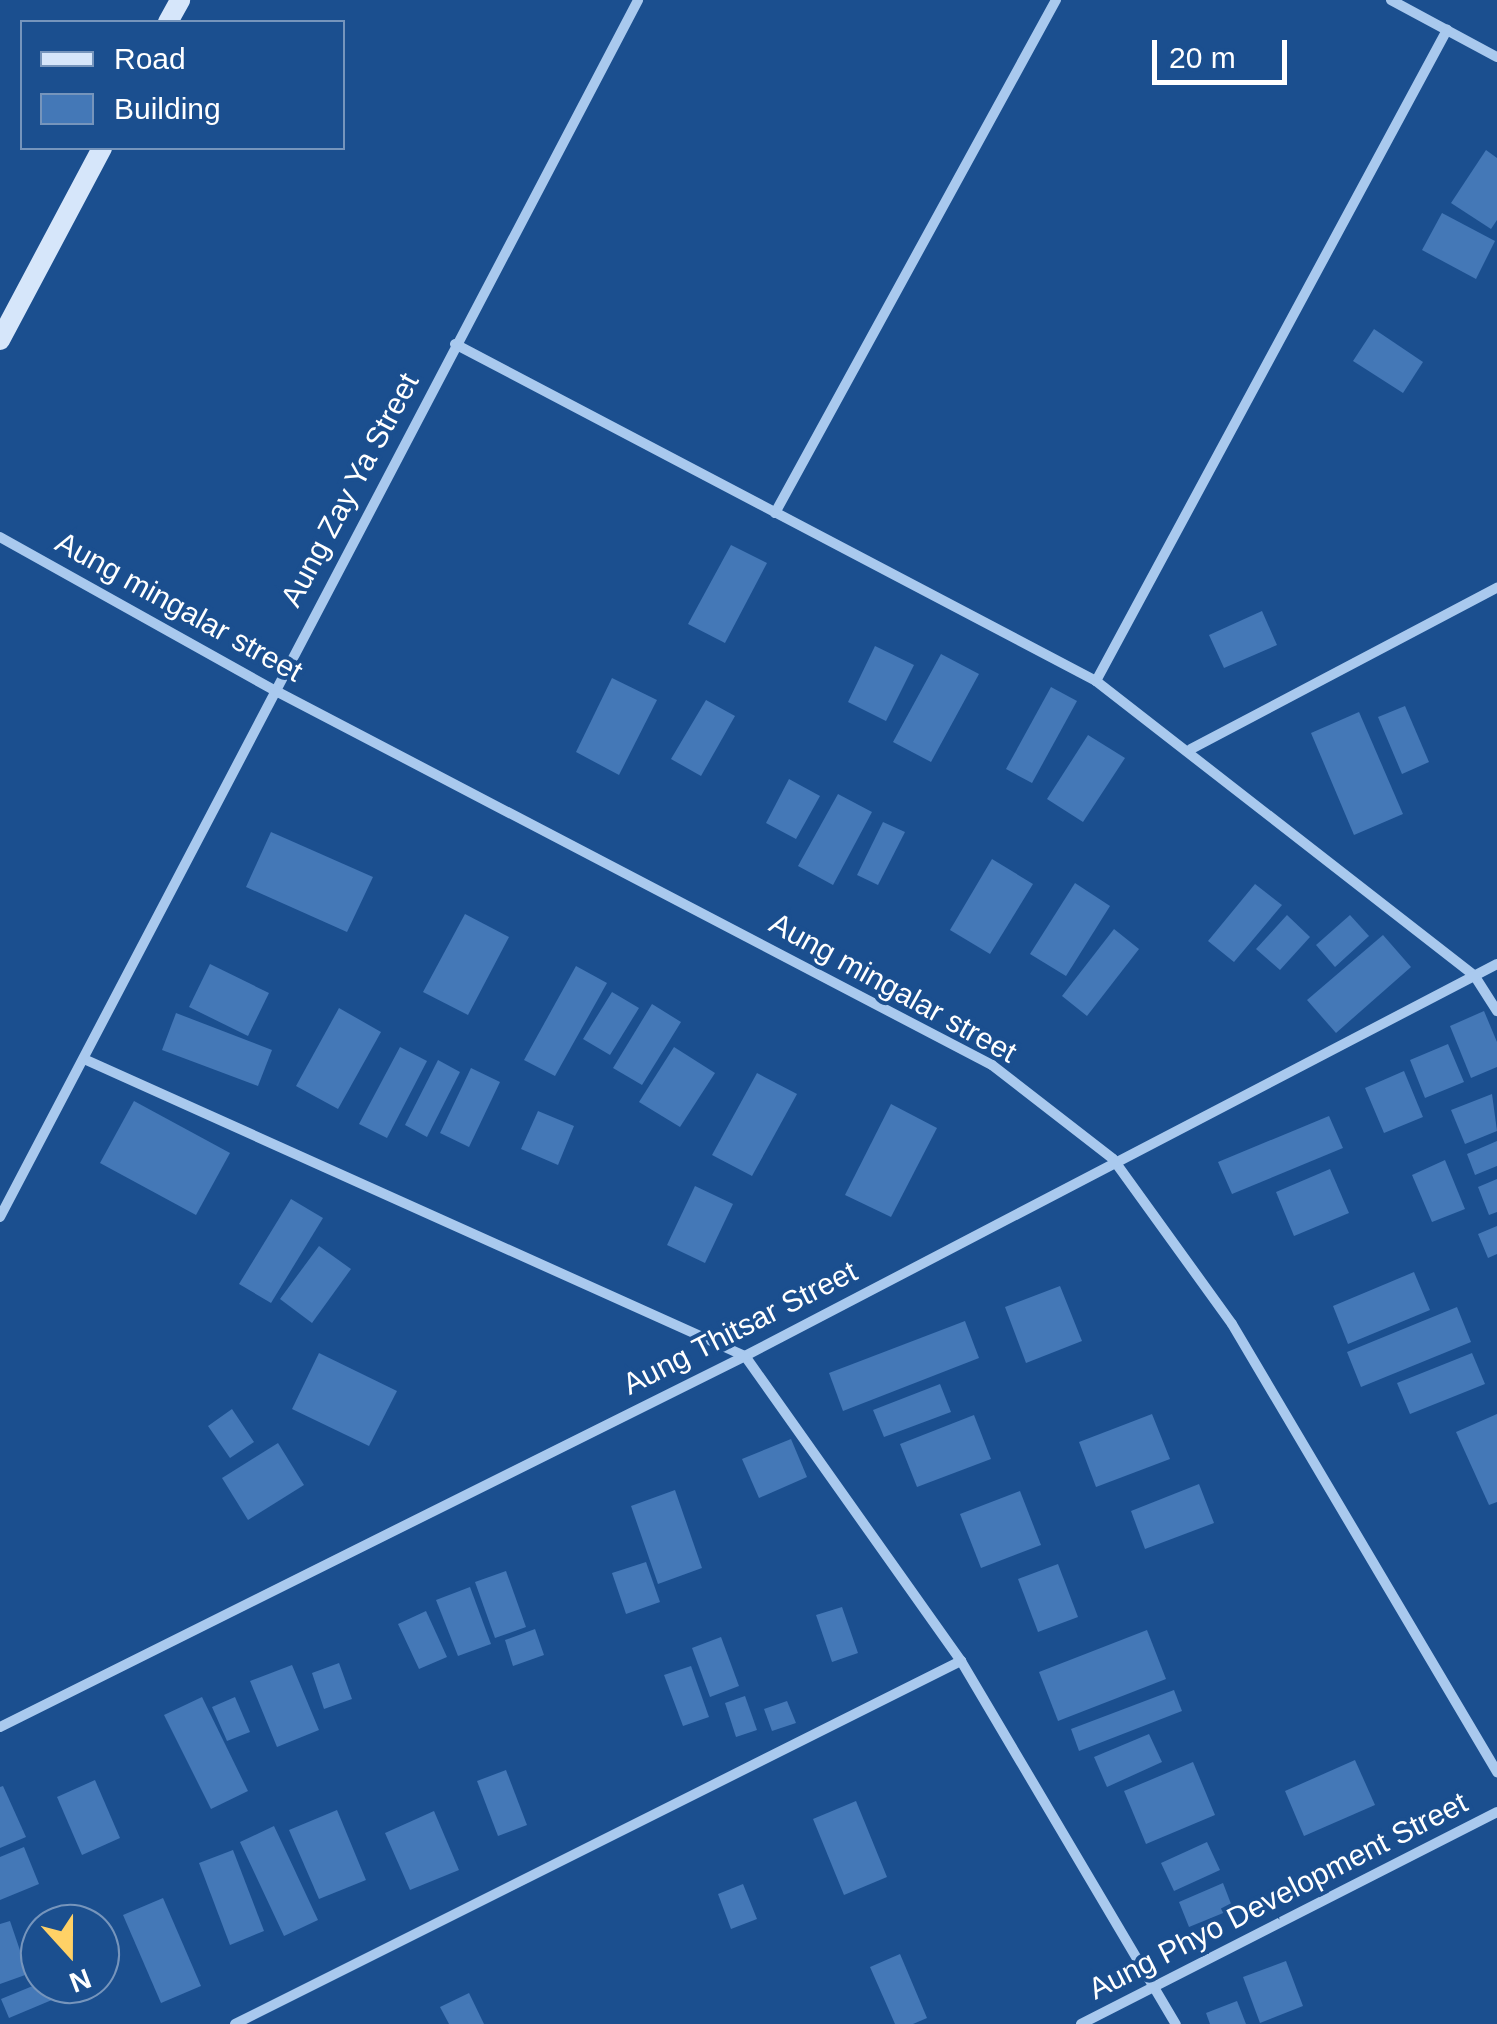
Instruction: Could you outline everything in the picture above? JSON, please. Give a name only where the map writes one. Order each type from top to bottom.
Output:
[{"type":"street","name":"Aung Zay Ya Street","points":[[0,1218],[638,0]]},
{"type":"street","points":[[774,513],[1056,0]]},
{"type":"street","points":[[1391,0],[1497,57]]},
{"type":"street","points":[[1096,681],[1447,30]]},
{"type":"street","points":[[0,340],[101,150]]},
{"type":"street","points":[[455,344],[1096,681],[1191,749],[1474,976],[1497,1011]]},
{"type":"street","name":"Aung mingalar street","points":[[0,537],[274,690],[992,1065],[1113,1159],[1232,1324],[1497,1772]]},
{"type":"street","points":[[1191,749],[1497,588]]},
{"type":"street","name":"Aung Thitsar Street","points":[[0,1726],[745,1356],[1113,1159],[1497,964]]},
{"type":"street","points":[[84,1059],[745,1356],[960,1661],[1176,2024]]},
{"type":"street","points":[[235,2024],[960,1661]]},
{"type":"street","name":"Aung Phyo Development Street","points":[[1081,2024],[1497,1812]]},
{"type":"building","points":[[1486,150],[1497,158],[1497,220],[1491,229],[1451,203]]},
{"type":"building","points":[[1442,213],[1495,241],[1476,279],[1422,250]]},
{"type":"building","points":[[1374,329],[1423,362],[1403,393],[1353,361]]},
{"type":"building","points":[[731,545],[767,563],[725,643],[688,624]]},
{"type":"building","points":[[1262,611],[1277,645],[1224,668],[1209,635]]},
{"type":"building","points":[[875,646],[914,665],[886,721],[848,702]]},
{"type":"building","points":[[941,654],[979,674],[931,762],[893,742]]},
{"type":"building","points":[[612,678],[657,700],[619,775],[576,752]]},
{"type":"building","points":[[1051,687],[1077,701],[1032,783],[1006,769]]},
{"type":"building","points":[[706,700],[735,716],[701,776],[671,759]]},
{"type":"building","points":[[1405,706],[1429,762],[1402,774],[1378,717]]},
{"type":"building","points":[[1359,712],[1403,814],[1354,835],[1311,733]]},
{"type":"building","points":[[1088,735],[1125,758],[1083,822],[1047,799]]},
{"type":"building","points":[[789,779],[820,796],[796,839],[766,823]]},
{"type":"building","points":[[838,794],[872,812],[833,885],[798,866]]},
{"type":"building","points":[[883,822],[905,832],[878,885],[857,875]]},
{"type":"building","points":[[271,832],[373,877],[347,932],[246,887]]},
{"type":"building","points":[[992,859],[1033,884],[990,954],[950,930]]},
{"type":"building","points":[[1075,883],[1110,906],[1066,976],[1030,954]]},
{"type":"building","points":[[1255,884],[1282,905],[1234,962],[1208,941]]},
{"type":"building","points":[[465,914],[509,937],[468,1015],[423,992]]},
{"type":"building","points":[[1287,915],[1310,937],[1280,970],[1256,949]]},
{"type":"building","points":[[1350,915],[1369,936],[1335,967],[1316,945]]},
{"type":"building","points":[[1114,929],[1139,949],[1087,1016],[1062,996]]},
{"type":"building","points":[[1383,935],[1411,967],[1336,1033],[1307,1000]]},
{"type":"building","points":[[210,964],[269,993],[248,1036],[189,1007]]},
{"type":"building","points":[[576,966],[607,983],[555,1076],[524,1060]]},
{"type":"building","points":[[612,992],[639,1008],[610,1055],[583,1039]]},
{"type":"building","points":[[652,1004],[681,1022],[642,1085],[613,1068]]},
{"type":"building","points":[[339,1008],[381,1032],[338,1109],[296,1086]]},
{"type":"building","points":[[1484,1011],[1497,1042],[1497,1067],[1471,1078],[1450,1026]]},
{"type":"building","points":[[176,1013],[272,1050],[258,1086],[162,1050]]},
{"type":"building","points":[[1448,1044],[1464,1082],[1425,1098],[1410,1060]]},
{"type":"building","points":[[400,1047],[427,1061],[387,1138],[359,1124]]},
{"type":"building","points":[[674,1047],[715,1073],[680,1127],[639,1102]]},
{"type":"building","points":[[438,1060],[460,1072],[427,1137],[405,1125]]},
{"type":"building","points":[[471,1068],[500,1082],[469,1147],[440,1133]]},
{"type":"building","points":[[1404,1071],[1423,1117],[1384,1133],[1365,1088]]},
{"type":"building","points":[[757,1073],[797,1094],[752,1176],[712,1155]]},
{"type":"building","points":[[1492,1094],[1497,1131],[1465,1144],[1451,1110]]},
{"type":"building","points":[[134,1101],[230,1153],[196,1215],[100,1163]]},
{"type":"building","points":[[891,1104],[937,1128],[891,1217],[845,1195]]},
{"type":"building","points":[[538,1111],[574,1126],[558,1165],[521,1149]]},
{"type":"building","points":[[1329,1116],[1343,1148],[1232,1194],[1218,1162]]},
{"type":"building","points":[[1497,1141],[1497,1166],[1475,1175],[1467,1154]]},
{"type":"building","points":[[1445,1160],[1465,1209],[1432,1222],[1412,1175]]},
{"type":"building","points":[[1330,1169],[1349,1213],[1294,1236],[1276,1192]]},
{"type":"building","points":[[1497,1179],[1497,1212],[1489,1215],[1478,1187]]},
{"type":"building","points":[[695,1186],[733,1204],[705,1263],[667,1245]]},
{"type":"building","points":[[291,1199],[323,1218],[271,1303],[239,1284]]},
{"type":"building","points":[[1497,1226],[1497,1254],[1488,1258],[1478,1234]]},
{"type":"building","points":[[319,1246],[351,1269],[312,1323],[280,1299]]},
{"type":"building","points":[[1414,1272],[1430,1310],[1348,1344],[1333,1306]]},
{"type":"building","points":[[1060,1286],[1082,1341],[1026,1363],[1005,1307]]},
{"type":"building","points":[[1457,1307],[1471,1342],[1361,1387],[1347,1352]]},
{"type":"building","points":[[965,1321],[979,1358],[843,1411],[829,1373]]},
{"type":"building","points":[[319,1353],[397,1391],[369,1446],[292,1409]]},
{"type":"building","points":[[1472,1353],[1485,1384],[1410,1414],[1397,1383]]},
{"type":"building","points":[[940,1384],[951,1412],[884,1437],[873,1410]]},
{"type":"building","points":[[232,1409],[254,1442],[230,1458],[208,1426]]},
{"type":"building","points":[[1152,1414],[1170,1459],[1096,1487],[1079,1442]]},
{"type":"building","points":[[1497,1414],[1497,1502],[1489,1505],[1456,1432]]},
{"type":"building","points":[[974,1415],[991,1459],[917,1487],[900,1444]]},
{"type":"building","points":[[791,1439],[807,1477],[759,1498],[742,1459]]},
{"type":"building","points":[[278,1443],[304,1485],[248,1520],[222,1478]]},
{"type":"building","points":[[1199,1484],[1214,1523],[1145,1549],[1131,1511]]},
{"type":"building","points":[[675,1490],[702,1568],[658,1584],[631,1506]]},
{"type":"building","points":[[1020,1491],[1041,1545],[981,1568],[960,1514]]},
{"type":"building","points":[[646,1562],[660,1602],[626,1614],[612,1573]]},
{"type":"building","points":[[1058,1564],[1078,1617],[1038,1632],[1018,1579]]},
{"type":"building","points":[[506,1571],[526,1627],[495,1638],[475,1582]]},
{"type":"building","points":[[470,1587],[491,1644],[458,1656],[436,1600]]},
{"type":"building","points":[[842,1607],[858,1653],[832,1662],[816,1615]]},
{"type":"building","points":[[426,1611],[447,1657],[419,1669],[398,1624]]},
{"type":"building","points":[[535,1629],[544,1655],[513,1666],[505,1640]]},
{"type":"building","points":[[1147,1630],[1166,1679],[1058,1721],[1039,1672]]},
{"type":"building","points":[[721,1637],[739,1686],[710,1697],[692,1648]]},
{"type":"building","points":[[339,1663],[352,1699],[324,1709],[312,1673]]},
{"type":"building","points":[[292,1665],[319,1730],[277,1747],[250,1681]]},
{"type":"building","points":[[691,1666],[709,1717],[683,1726],[664,1675]]},
{"type":"building","points":[[1174,1690],[1182,1711],[1079,1751],[1071,1729]]},
{"type":"building","points":[[745,1696],[757,1730],[736,1737],[725,1703]]},
{"type":"building","points":[[202,1697],[248,1791],[211,1809],[164,1715]]},
{"type":"building","points":[[235,1697],[250,1732],[227,1741],[212,1707]]},
{"type":"building","points":[[787,1701],[796,1723],[772,1731],[764,1709]]},
{"type":"building","points":[[1149,1734],[1162,1762],[1107,1787],[1094,1757]]},
{"type":"building","points":[[1355,1760],[1375,1805],[1304,1836],[1285,1791]]},
{"type":"building","points":[[1193,1762],[1215,1815],[1146,1844],[1124,1791]]},
{"type":"building","points":[[506,1770],[527,1825],[498,1836],[477,1781]]},
{"type":"building","points":[[95,1780],[120,1838],[82,1855],[57,1797]]},
{"type":"building","points":[[3,1786],[26,1837],[0,1848],[0,1787]]},
{"type":"building","points":[[856,1801],[887,1877],[844,1895],[813,1819]]},
{"type":"building","points":[[337,1810],[366,1880],[319,1899],[289,1830]]},
{"type":"building","points":[[434,1811],[459,1870],[410,1890],[385,1833]]},
{"type":"building","points":[[274,1826],[318,1920],[284,1936],[240,1842]]},
{"type":"building","points":[[1207,1842],[1220,1870],[1174,1891],[1161,1863]]},
{"type":"building","points":[[24,1847],[39,1884],[0,1900],[0,1857]]},
{"type":"building","points":[[233,1850],[264,1931],[230,1945],[199,1863]]},
{"type":"building","points":[[1223,1883],[1233,1909],[1189,1927],[1179,1902]]},
{"type":"building","points":[[743,1884],[757,1919],[731,1929],[718,1894]]},
{"type":"building","points":[[163,1898],[201,1986],[161,2003],[123,1915]]},
{"type":"building","points":[[10,1921],[20,1950],[20,1977],[0,1984],[0,1924]]},
{"type":"building","points":[[900,1954],[927,2018],[913,2024],[895,2024],[870,1967]]},
{"type":"building","points":[[1286,1961],[1303,2006],[1260,2023],[1243,1977]]},
{"type":"building","points":[[20,1991],[20,2004],[42,2004],[9,2018],[1,1999]]},
{"type":"building","points":[[469,1993],[484,2024],[449,2024],[440,2007]]},
{"type":"building","points":[[1237,2001],[1246,2024],[1210,2024],[1206,2013]]}]
